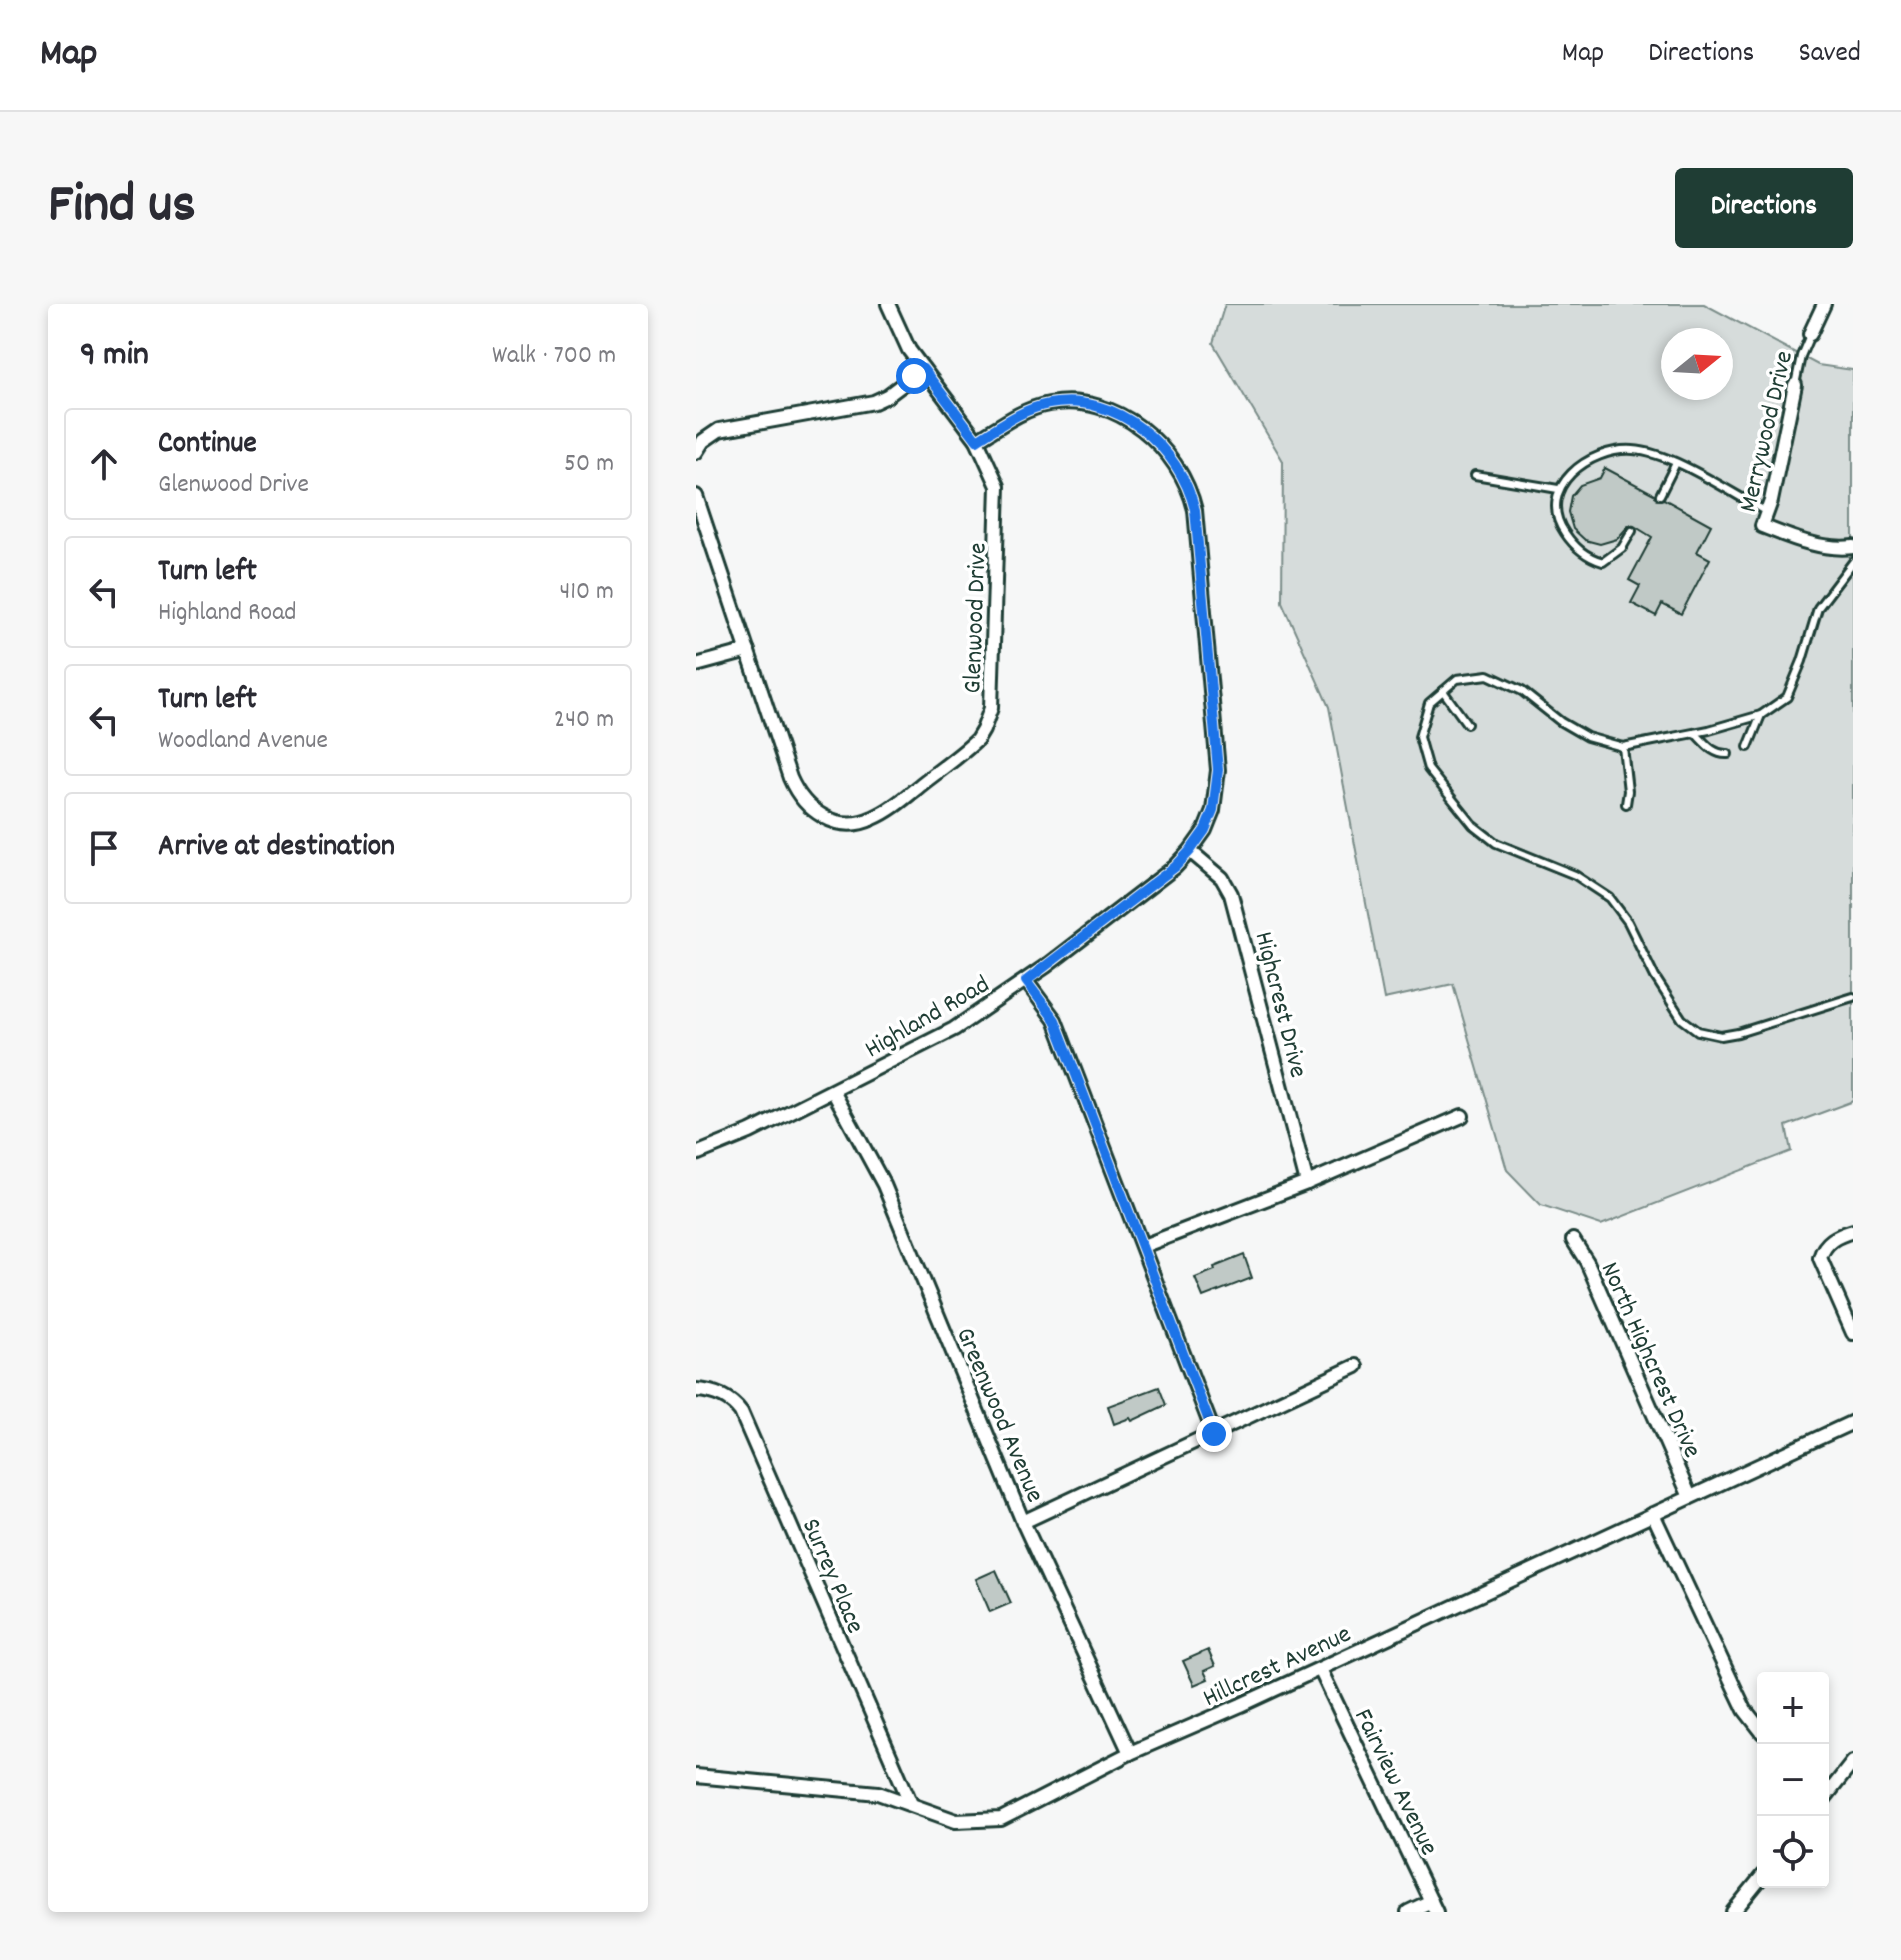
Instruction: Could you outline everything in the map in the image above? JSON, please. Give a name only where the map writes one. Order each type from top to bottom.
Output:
[{"type":"street","name":"Glenwood Drive","points":[[696,496],[790,778],[802,801],[819,815],[845,823],[870,820],[977,740],[991,708],[998,486],[977,440],[900,335],[888,304]]},
{"type":"street","name":"Merrywood Drive","points":[[1810,334],[1824,304]]},
{"type":"street","points":[[696,452],[703,441],[719,430],[874,402],[923,369]]},
{"type":"street","name":"Merrywood Drive","points":[[1795,385],[1771,501],[1762,526],[1797,540],[1842,549],[1853,547]]},
{"type":"street","name":"Highland Road","points":[[696,1154],[750,1132],[954,1029],[1026,981],[1175,867],[1205,830],[1213,810],[1218,770],[1195,510],[1183,473],[1172,456],[1139,427],[1118,415],[1084,404],[1059,403],[1033,408],[977,440]]},
{"type":"street","points":[[696,665],[748,651]]},
{"type":"street","name":"Highcrest Drive","points":[[1190,851],[1222,878],[1231,894],[1307,1183]]},
{"type":"street","points":[[1026,981],[1055,1020],[1214,1434]]},
{"type":"street","name":"Greenwood Avenue","points":[[833,1091],[884,1185],[1023,1522],[1130,1753]]},
{"type":"street","points":[[1143,1246],[1307,1183],[1462,1116]]},
{"type":"street","points":[[1853,1231],[1827,1243],[1820,1258],[1853,1333]]},
{"type":"street","name":"North Highcrest Drive","points":[[1573,1240],[1587,1262],[1690,1497]]},
{"type":"street","points":[[1023,1522],[1356,1366]]},
{"type":"street","name":"Surrey Place","points":[[696,1390],[715,1392],[727,1398],[741,1412],[911,1804]]},
{"type":"street","name":"Hillcrest Avenue","points":[[696,1776],[878,1793],[956,1821],[1001,1819],[1130,1753],[1320,1669],[1853,1422]]},
{"type":"street","points":[[1653,1514],[1745,1710],[1757,1725]]},
{"type":"street","name":"Fairview Avenue","points":[[1320,1669],[1433,1906]]},
{"type":"street","points":[[1829,1788],[1853,1762]]},
{"type":"street","points":[[1733,1912],[1757,1882]]},
{"type":"street","points":[[1408,1912],[1433,1906]]},
{"type":"lane","name":"Merrywood Drive","points":[[1795,385],[1801,356],[1810,334]]},
{"type":"lane","points":[[1632,531],[1622,548],[1603,562],[1591,558],[1573,545],[1558,523],[1555,506],[1558,489],[1568,474],[1589,461],[1616,451],[1635,450],[1660,455],[1767,512]]},
{"type":"lane","points":[[1660,495],[1676,463]]},
{"type":"lane","points":[[1475,475],[1558,489]]},
{"type":"lane","points":[[1853,562],[1818,608],[1787,697],[1761,715],[1695,733],[1623,747],[1587,737],[1561,722],[1522,691],[1488,675],[1457,679],[1429,703],[1419,737],[1428,769],[1473,825],[1496,843],[1575,875],[1610,898],[1628,922],[1655,977],[1682,1019],[1698,1031],[1721,1036],[1738,1033],[1853,997]]},
{"type":"lane","points":[[1443,691],[1467,724]]},
{"type":"lane","points":[[1748,747],[1761,715]]},
{"type":"lane","points":[[1695,733],[1710,749],[1728,754]]},
{"type":"lane","points":[[1623,747],[1628,791],[1626,804]]},
{"type":"shaded area","points":[[1225,304],[1704,304],[1818,365],[1853,370],[1853,1101],[1786,1126],[1791,1151],[1601,1225],[1541,1205],[1507,1170],[1453,984],[1384,999],[1329,707],[1282,602],[1283,461],[1213,343]]},
{"type":"building","points":[[1605,468],[1654,494],[1657,500],[1664,499],[1711,525],[1697,552],[1710,559],[1681,614],[1662,604],[1656,616],[1631,603],[1640,586],[1629,580],[1652,537],[1629,525],[1617,539],[1600,544],[1585,540],[1573,529],[1568,512],[1571,496],[1580,485],[1600,478]]},
{"type":"building","points":[[1244,1255],[1252,1278],[1203,1297],[1195,1278]]},
{"type":"building","points":[[1159,1387],[1166,1405],[1132,1421],[1130,1418],[1114,1424],[1108,1406]]},
{"type":"building","points":[[996,1570],[1011,1603],[990,1612],[976,1579]]},
{"type":"building","points":[[1208,1650],[1215,1666],[1204,1671],[1208,1679],[1194,1685],[1183,1661]]},
{"type":"route","points":[[914,376],[923,369],[977,440],[1017,415],[1050,404],[1084,404],[1118,415],[1157,440],[1172,456],[1191,491],[1218,770],[1213,810],[1205,830],[1175,867],[1026,981],[1055,1020],[1214,1434]]}]
